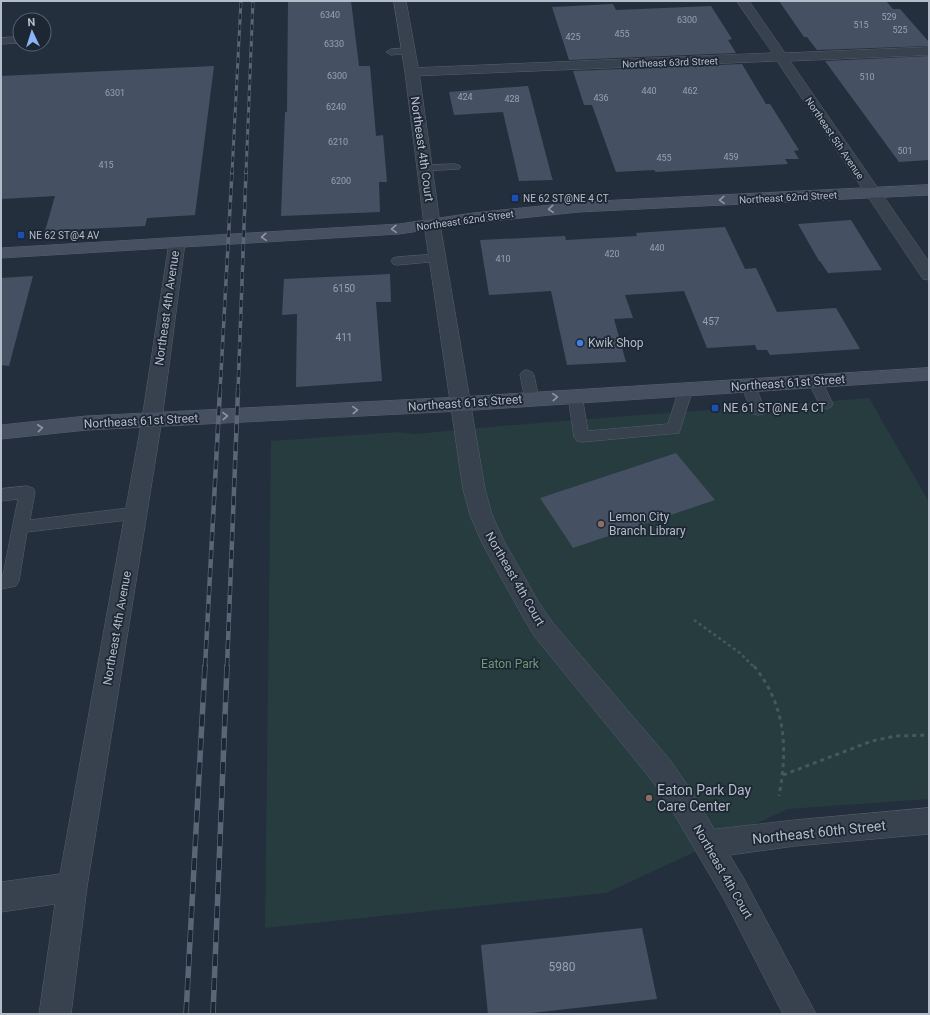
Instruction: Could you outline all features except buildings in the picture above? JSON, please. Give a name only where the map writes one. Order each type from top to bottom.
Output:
[{"type":"main road","name":"Northeast 62nd Street","points":[[1,253],[399,229],[521,212],[579,207],[929,190]]},
{"type":"main road","name":"Northeast 61st Street","points":[[1,432],[87,423],[460,404],[929,374]]},
{"type":"street","name":"Northeast 4th Court","points":[[400,1],[400,52],[412,72],[432,224],[460,404],[477,500],[487,531],[531,610],[544,630],[660,769],[708,844],[754,926],[800,1014]]},
{"type":"street","name":"Northeast 5th Avenue","points":[[742,1],[929,275]]},
{"type":"street","name":"Northeast 63rd Street","points":[[412,72],[929,51]]},
{"type":"street","name":"Northeast 4th Avenue","points":[[55,1014],[72,887],[152,420],[177,243]]},
{"type":"street","name":"Northeast 60th Street","points":[[708,844],[795,833],[929,821]]},
{"type":"street","points":[[1,897],[72,887]]},
{"type":"lane","points":[[1,41],[12,40]]},
{"type":"lane","points":[[424,168],[455,167]]},
{"type":"lane","points":[[397,261],[437,258]]},
{"type":"lane","points":[[527,375],[532,399]]},
{"type":"lane","points":[[815,381],[826,404]]},
{"type":"lane","points":[[748,385],[758,410]]},
{"type":"lane","points":[[575,396],[582,437],[674,429],[686,389]]},
{"type":"lane","points":[[1,495],[27,492],[10,581],[1,582]]},
{"type":"lane","points":[[20,527],[136,513]]},
{"type":"path","points":[[694,620],[704,630],[746,657],[760,673],[777,706],[784,726],[786,748],[779,796]]},
{"type":"path","points":[[783,774],[801,770],[866,742],[897,736],[929,735]]},
{"type":"green space","name":"Eaton Park","points":[[869,398],[929,502],[929,799],[788,809],[606,893],[265,928],[271,441],[398,432],[415,434],[585,419]]},
{"type":"railway","points":[[232,173],[241,1]]},
{"type":"railway","points":[[246,173],[253,1]]},
{"type":"railway","points":[[220,391],[232,172]]},
{"type":"railway","points":[[238,391],[246,172]]},
{"type":"railway","points":[[205,667],[220,390]]},
{"type":"railway","points":[[227,667],[238,390]]},
{"type":"railway","points":[[186,1014],[205,666]]},
{"type":"railway","points":[[213,1014],[227,666]]},
{"type":"place","name":"NE 62 ST@NE 4 CT","points":[[515,198]]},
{"type":"place","name":"NE 62 ST@4 AV","points":[[21,235]]},
{"type":"place","name":"Kwik Shop","points":[[580,343]]},
{"type":"place","name":"NE 61 ST@NE 4 CT","points":[[715,408]]},
{"type":"place","name":"Lemon City Branch Library","points":[[601,524]]},
{"type":"place","name":"Eaton Park Day Care Center","points":[[649,798]]}]
